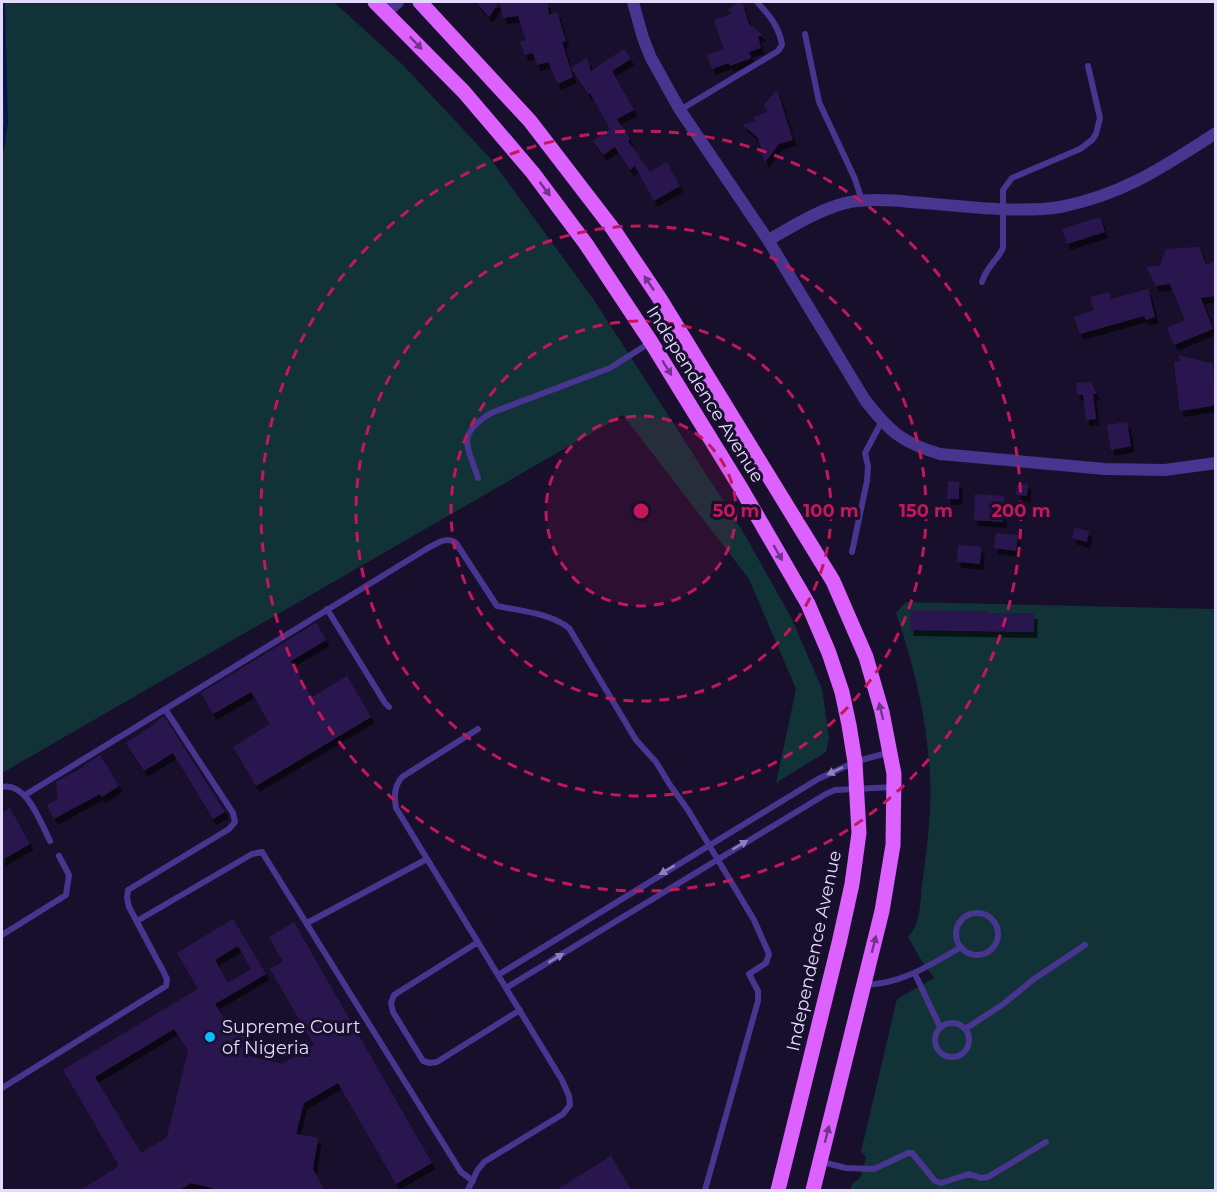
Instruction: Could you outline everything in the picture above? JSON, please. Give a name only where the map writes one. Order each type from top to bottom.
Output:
[{"type":"main road","name":"Independence Avenue","points":[[420,2],[490,75],[530,121],[613,229],[672,319],[833,581],[866,657],[882,712],[890,752],[895,787],[893,844],[882,911],[813,1191]]},
{"type":"main road","name":"Independence Avenue","points":[[387,5],[533,172],[586,244],[651,342],[742,490],[808,604],[829,653],[842,692],[855,762],[859,833],[852,884],[839,943],[778,1191]]},
{"type":"street","points":[[633,2],[651,58],[680,110],[768,240],[865,400],[898,436],[916,447],[940,454],[1105,469],[1165,470],[1215,463]]},
{"type":"street","points":[[768,240],[831,207],[862,201],[1004,208],[1058,207],[1102,196],[1150,176],[1215,133]]},
{"type":"lane","points":[[680,110],[778,51],[783,45],[772,18],[757,2]]},
{"type":"lane","points":[[805,34],[822,109],[855,179],[862,201]]},
{"type":"lane","points":[[982,282],[985,271],[1000,255],[1003,248],[1003,190],[1012,178],[1080,149],[1096,134],[1100,118],[1089,66]]},
{"type":"lane","points":[[478,478],[467,444],[468,432],[476,422],[491,413],[610,368],[651,342]]},
{"type":"lane","points":[[852,552],[867,481],[868,466],[865,453],[882,421]]},
{"type":"lane","points":[[25,795],[428,548],[443,540],[452,540],[497,606],[548,617],[569,628],[636,740],[656,762],[718,859],[754,920],[769,954],[766,963],[749,974],[758,991],[758,1001],[705,1191]]},
{"type":"lane","points":[[327,609],[389,707]]},
{"type":"lane","points":[[2,1088],[166,986],[167,979],[127,898],[128,890],[229,829],[235,822],[233,813],[165,709]]},
{"type":"lane","points":[[468,1191],[484,1162],[563,1114],[570,1106],[569,1096],[562,1080],[396,808],[394,795],[396,785],[402,777],[478,729]]},
{"type":"lane","points":[[498,975],[818,779],[855,762],[890,752]]},
{"type":"lane","points":[[2,787],[14,787],[25,795],[50,841]]},
{"type":"lane","points":[[506,988],[826,794],[835,790],[895,787]]},
{"type":"lane","points":[[137,921],[252,854],[258,852],[266,856],[461,1172],[473,1181]]},
{"type":"lane","points":[[2,935],[66,895],[69,875],[59,856]]},
{"type":"lane","points":[[308,923],[427,859]]},
{"type":"lane","points":[[974,913],[992,918],[996,925],[998,939],[989,952],[973,955],[961,947],[957,931],[965,917],[974,913]]},
{"type":"lane","points":[[478,942],[394,996],[391,1003],[393,1012],[423,1061],[430,1063],[437,1062],[519,1010]]},
{"type":"lane","points":[[965,1029],[1085,945]]},
{"type":"lane","points":[[864,985],[891,983],[915,974],[961,947]]},
{"type":"lane","points":[[915,974],[940,1027]]},
{"type":"lane","points":[[956,1023],[965,1029],[968,1035],[967,1048],[964,1053],[952,1057],[942,1054],[935,1044],[936,1032],[940,1027],[956,1023]]},
{"type":"lane","points":[[820,1162],[846,1168],[874,1169],[912,1153],[935,1181],[941,1183],[969,1174],[981,1178],[988,1177],[1046,1142]]},
{"type":"green space","points":[[2,2],[334,2],[403,65],[490,158],[594,300],[742,530],[792,619],[822,689],[829,738],[826,752],[776,783],[796,689],[749,579],[623,415],[2,773]]},
{"type":"green space","points":[[906,602],[1215,609],[1215,1190],[850,1190],[852,1184],[860,1178],[866,1157],[861,1152],[897,999],[934,978],[908,937],[915,926],[919,912],[929,830],[930,789],[923,713],[896,613]]},
{"type":"building","points":[[476,2],[499,2],[489,17]]},
{"type":"building","points":[[500,2],[547,2],[549,15],[557,12],[566,41],[562,42],[573,77],[558,84],[548,62],[537,65],[533,53],[525,55],[520,42],[526,40],[518,16],[503,18]]},
{"type":"building","points":[[738,2],[742,2],[749,24],[763,35],[758,36],[761,48],[749,52],[751,58],[730,66],[729,63],[712,69],[707,55],[724,49],[714,20],[732,14],[728,10]]},
{"type":"building","points":[[624,49],[631,59],[612,71],[634,110],[617,119],[630,139],[628,141],[650,172],[667,162],[680,186],[654,201],[635,166],[630,170],[615,147],[603,155],[593,141],[610,129],[590,93],[588,94],[571,68],[587,58],[591,71]]},
{"type":"building","points":[[777,90],[793,140],[779,144],[765,162],[758,138],[743,125],[756,121],[754,117],[767,112],[764,105]]},
{"type":"building","points":[[1100,217],[1105,232],[1067,244],[1062,229]]},
{"type":"building","points":[[1199,247],[1206,265],[1215,261],[1215,296],[1201,298],[1213,329],[1174,345],[1167,328],[1185,320],[1170,284],[1156,286],[1146,267],[1160,266],[1166,249]]},
{"type":"building","points":[[1148,289],[1155,317],[1146,320],[1144,316],[1080,334],[1074,317],[1094,310],[1090,297],[1109,292],[1111,299]]},
{"type":"building","points":[[1178,355],[1213,364],[1215,403],[1212,406],[1180,411],[1174,362],[1180,361]]},
{"type":"building","points":[[1091,382],[1097,394],[1093,394],[1096,419],[1086,420],[1083,395],[1077,395],[1076,383]]},
{"type":"building","points":[[1127,422],[1131,446],[1111,450],[1107,425]]},
{"type":"building","points":[[948,481],[959,482],[959,499],[947,499]]},
{"type":"building","points":[[1028,483],[1027,496],[1016,495],[1017,486]]},
{"type":"building","points":[[975,494],[1004,496],[1003,522],[974,520]]},
{"type":"building","points":[[1075,528],[1089,531],[1087,542],[1072,538]]},
{"type":"building","points":[[996,533],[1018,535],[1016,551],[994,548]]},
{"type":"building","points":[[958,545],[981,547],[980,564],[957,562]]},
{"type":"building","points":[[910,610],[1034,613],[1034,632],[910,630]]},
{"type":"building","points":[[316,623],[326,640],[291,661],[312,697],[347,676],[371,717],[256,786],[233,747],[270,724],[251,692],[213,714],[201,693]]},
{"type":"building","points":[[164,716],[225,812],[213,819],[173,753],[144,771],[126,743]]},
{"type":"building","points":[[100,755],[119,786],[102,797],[100,794],[54,819],[47,805],[58,799],[56,782],[84,767]]},
{"type":"building","points":[[10,808],[30,844],[2,860],[2,813]]},
{"type":"building","points":[[233,919],[266,974],[215,1004],[224,1019],[251,1025],[245,1055],[282,1064],[314,1045],[270,969],[283,962],[269,937],[294,922],[432,1163],[396,1184],[338,1083],[304,1103],[296,1134],[318,1138],[313,1169],[325,1191],[224,1191],[191,1183],[178,1191],[79,1191],[119,1166],[63,1070],[198,989],[177,953]],"holes":[[[238,946],[251,969],[228,983],[215,960]],[[174,1029],[188,1051],[167,1137],[141,1153],[95,1077]]]},
{"type":"building","points":[[611,1156],[632,1191],[555,1191]]},
{"type":"waterway","points":[[2,149],[6,123],[3,2]]},
{"type":"place","name":"Supreme Court of Nigeria","points":[[210,1037]]}]
